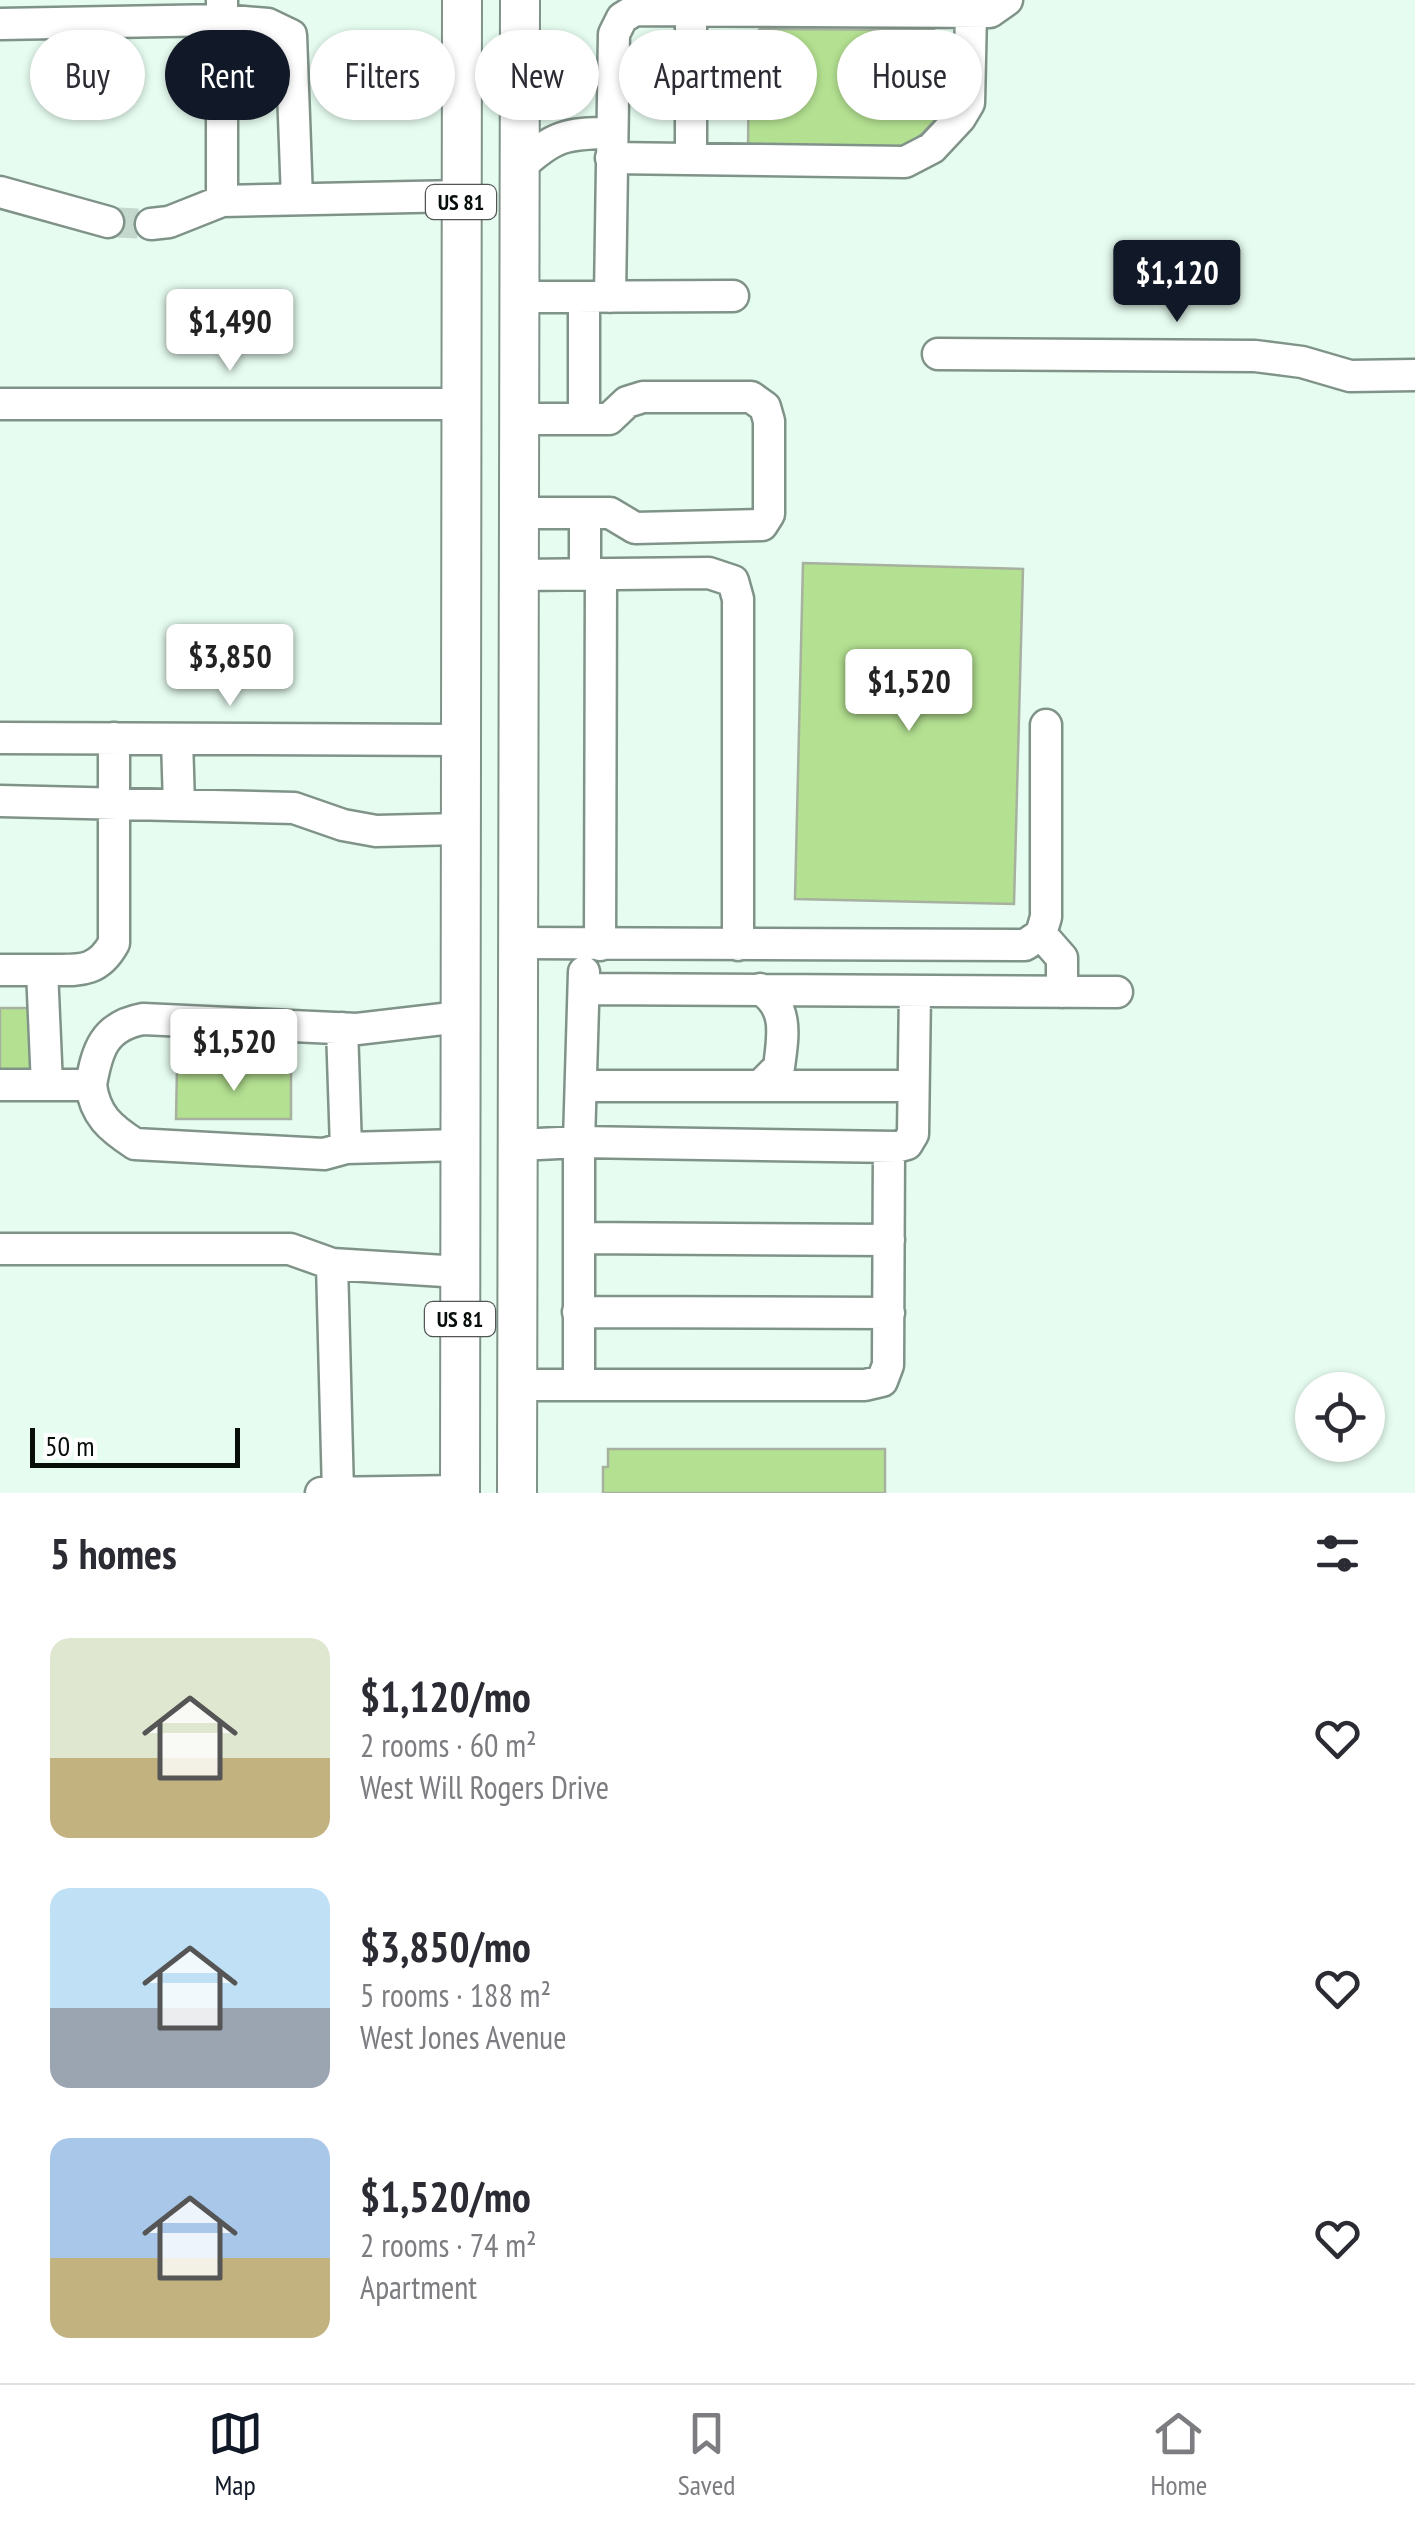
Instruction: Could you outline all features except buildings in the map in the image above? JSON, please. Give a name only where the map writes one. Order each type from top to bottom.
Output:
[{"type":"main road","name":"US 81","points":[[460,1492],[462,0]]},
{"type":"main road","name":"US 81","points":[[517,1493],[520,0]]},
{"type":"main road","points":[[460,646],[519,646]]},
{"type":"main road","points":[[460,1145],[518,1145]]},
{"type":"street","points":[[584,418],[611,145],[614,34],[622,18],[635,10],[971,13],[990,12],[1007,0]]},
{"type":"street","points":[[0,24],[222,10],[290,35],[297,199]]},
{"type":"street","points":[[222,10],[222,200]]},
{"type":"street","points":[[691,10],[691,159]]},
{"type":"street","points":[[520,166],[558,137],[577,132],[611,145],[691,159],[905,162],[920,157],[960,118],[969,103],[971,13]]},
{"type":"street","points":[[0,192],[108,222]]},
{"type":"street","points":[[151,224],[169,222],[222,200],[461,196]]},
{"type":"street","points":[[517,298],[733,296]]},
{"type":"street","points":[[938,354],[1255,356],[1302,362],[1350,376],[1415,374]]},
{"type":"street","points":[[518,513],[610,513],[635,528],[762,525],[769,514],[769,421],[765,407],[751,396],[643,396],[628,402],[609,418],[519,419]]},
{"type":"street","points":[[0,404],[460,404]]},
{"type":"street","points":[[579,1385],[579,1142],[584,989],[592,944],[593,574],[585,513]]},
{"type":"street","points":[[519,575],[709,573],[733,582],[738,599],[738,945]]},
{"type":"street","points":[[519,943],[1025,945],[1041,934],[1046,917],[1046,726]]},
{"type":"street","points":[[0,738],[460,740]]},
{"type":"street","points":[[0,970],[91,968],[106,958],[114,943],[114,738]]},
{"type":"street","points":[[177,739],[179,805]]},
{"type":"street","points":[[0,801],[294,808],[376,831],[460,829]]},
{"type":"street","points":[[1041,934],[1062,958],[1062,992]]},
{"type":"street","points":[[42,970],[47,1085]]},
{"type":"street","points":[[584,989],[1117,992]]},
{"type":"street","points":[[760,989],[774,997],[780,1008],[781,1024],[778,1067],[760,1086]]},
{"type":"street","points":[[800,990],[800,1086]]},
{"type":"street","points":[[518,1145],[907,1144],[913,1134],[915,991]]},
{"type":"street","points":[[460,1017],[342,1028],[142,1019],[125,1022],[107,1037],[96,1054],[91,1085],[93,1104],[110,1128],[135,1144],[324,1154],[346,1148],[460,1145]]},
{"type":"street","points":[[342,1028],[346,1148]]},
{"type":"street","points":[[0,1085],[91,1085]]},
{"type":"street","points":[[582,1086],[914,1086]]},
{"type":"street","points":[[517,1385],[865,1385],[882,1381],[888,1365],[889,1147]]},
{"type":"street","points":[[579,1238],[889,1240]]},
{"type":"street","points":[[0,1249],[290,1249],[332,1264],[460,1272]]},
{"type":"street","points":[[332,1264],[338,1493]]},
{"type":"street","points":[[578,1312],[889,1313]]},
{"type":"street","points":[[321,1493],[460,1492]]},
{"type":"tunnel","points":[[108,222],[151,224]]}]
